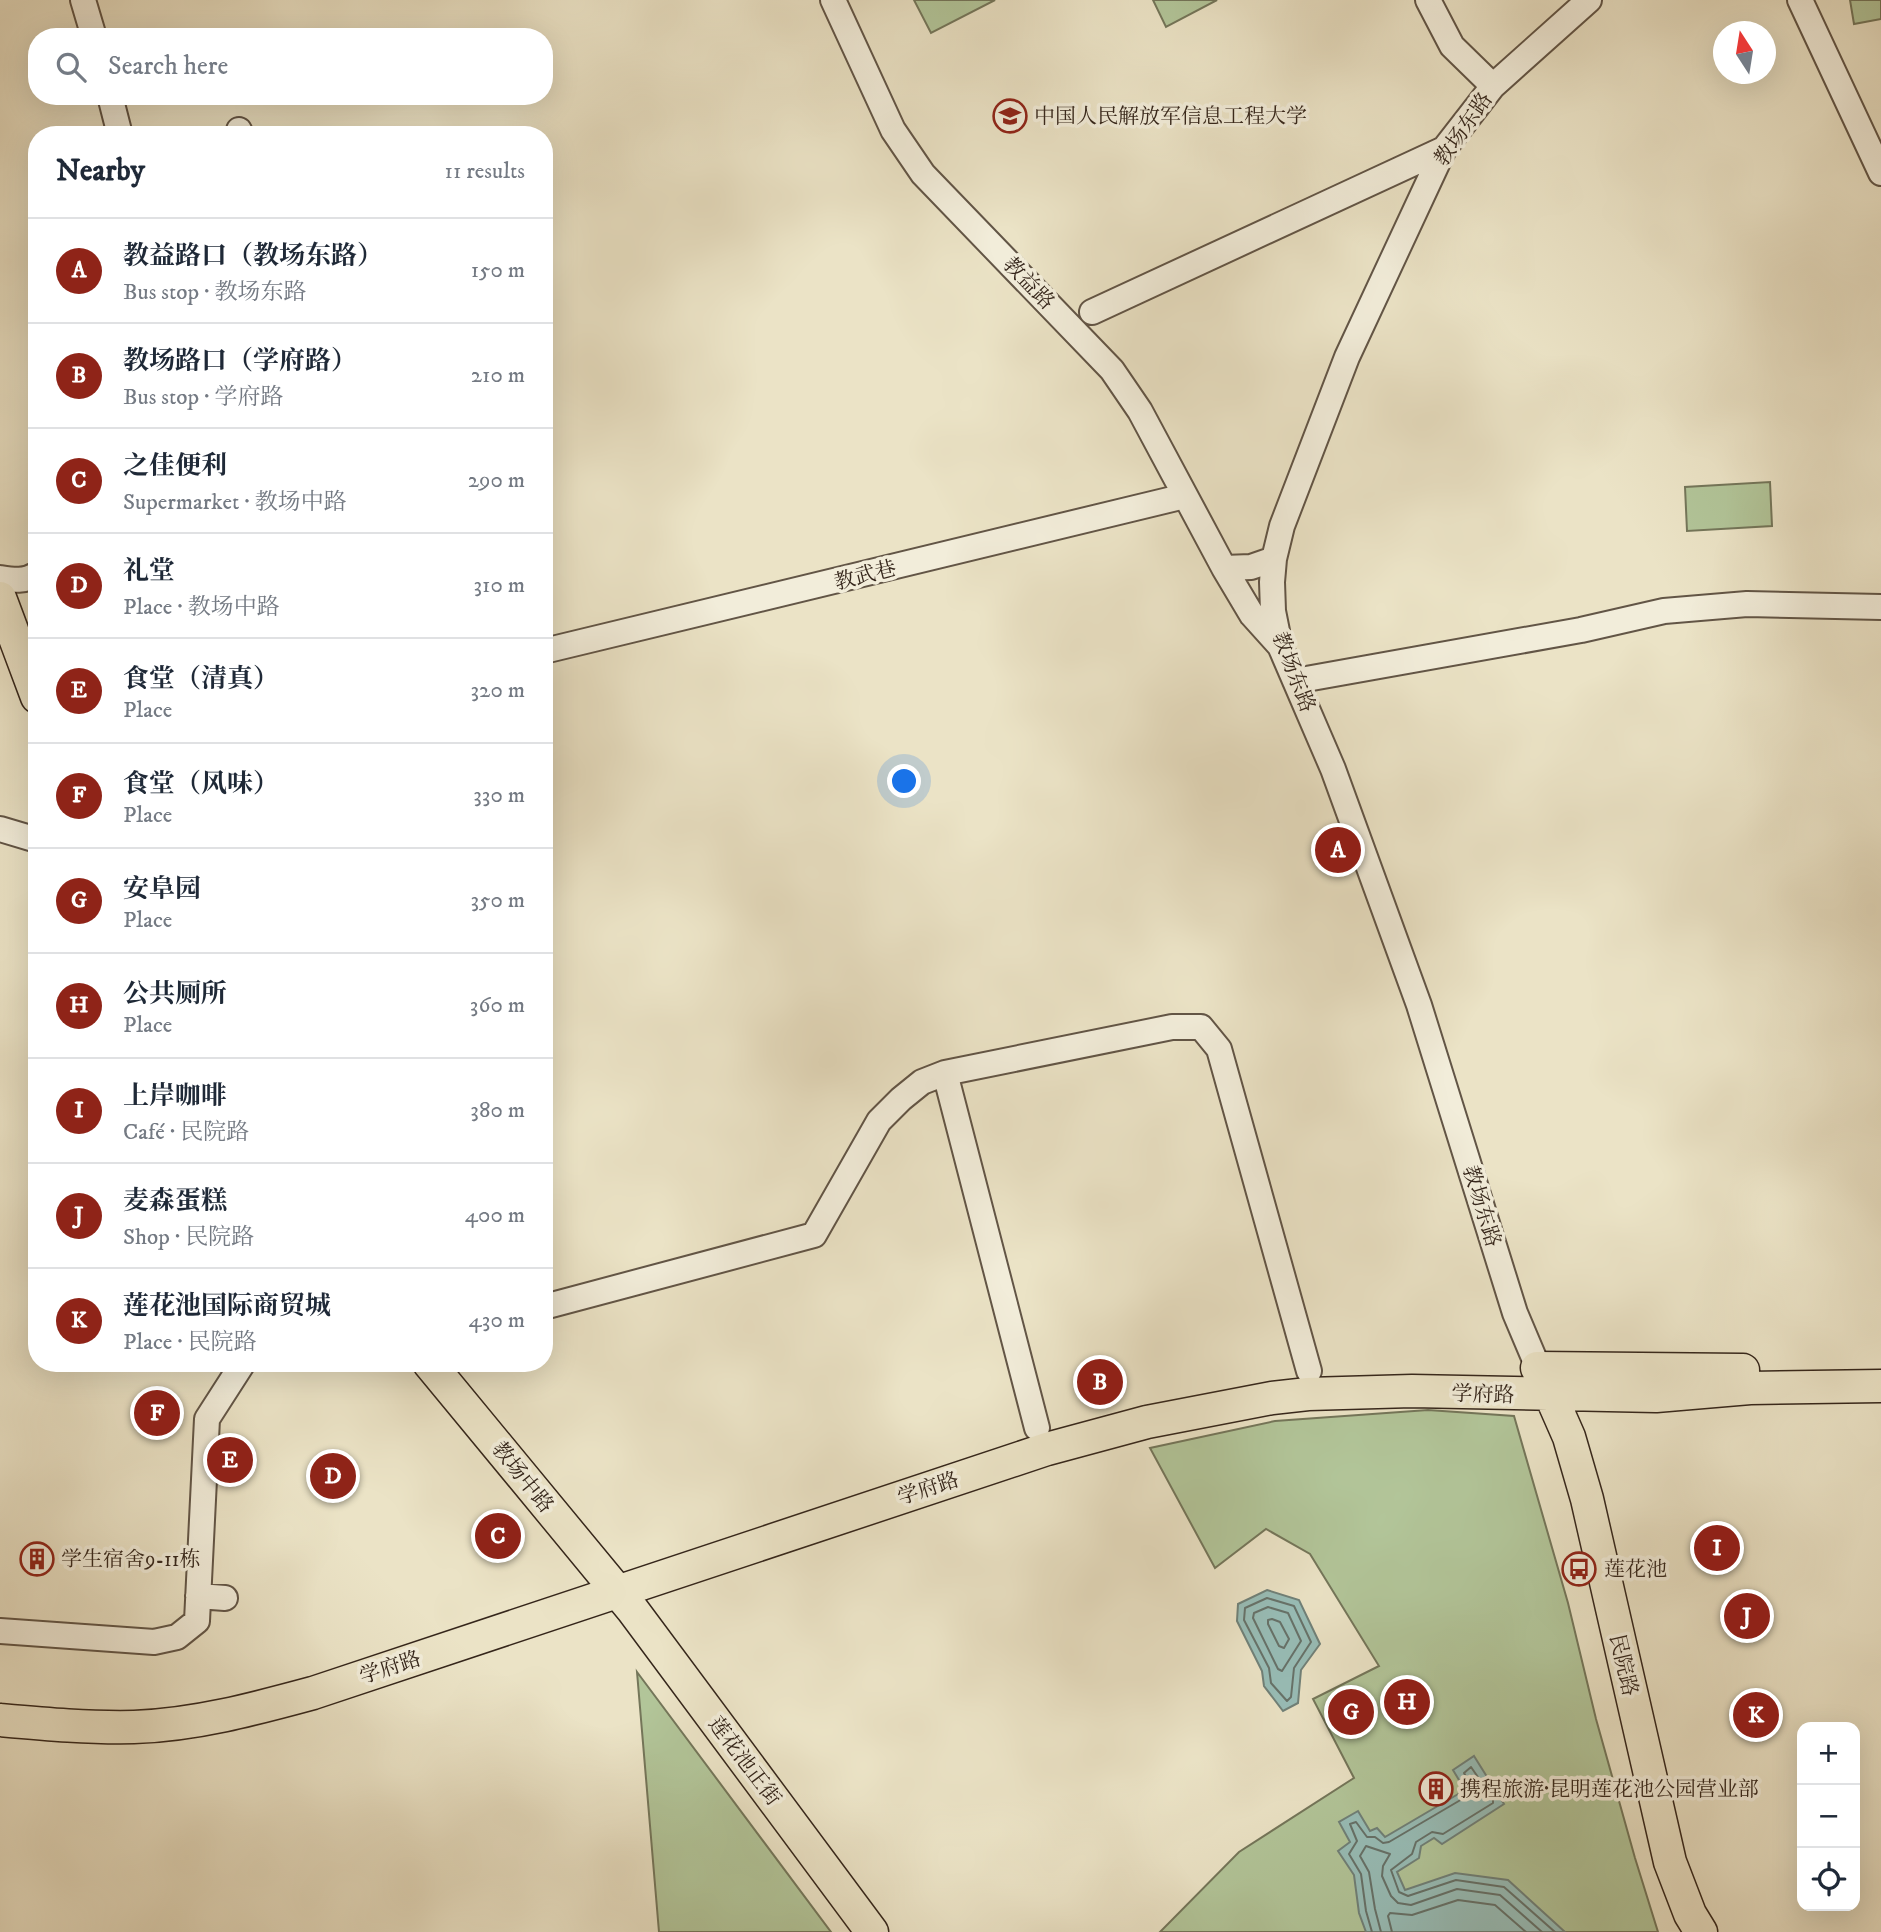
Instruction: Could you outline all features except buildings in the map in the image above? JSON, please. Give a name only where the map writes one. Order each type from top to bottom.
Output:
[{"type":"main road","points":[[0,598],[28,673]]},
{"type":"main road","name":"学府路","points":[[1537,1368],[1881,1368]]},
{"type":"main road","name":"教场中路","points":[[436,1372],[616,1592]]},
{"type":"main road","name":"学府路","points":[[0,1720],[84,1727],[136,1727],[237,1713],[313,1693],[1047,1449],[1160,1419],[1272,1398],[1308,1394],[1412,1391],[1551,1396],[1656,1396],[1751,1388],[1881,1386]]},
{"type":"main road","name":"民院路","points":[[1551,1396],[1569,1437],[1587,1499],[1670,1861],[1690,1914],[1701,1932]]},
{"type":"main road","name":"莲花池正街","points":[[616,1592],[632,1609],[872,1932]]},
{"type":"street","points":[[83,0],[91,28]]},
{"type":"street","name":"教益路","points":[[833,0],[893,130],[923,174],[1112,370],[1140,411],[1252,615],[1280,646]]},
{"type":"street","points":[[1428,0],[1452,46],[1493,86]]},
{"type":"street","name":"教场东路","points":[[1551,1396],[1515,1313],[1419,1005],[1333,769],[1280,646],[1273,611],[1274,559],[1282,526],[1347,357],[1444,149],[1493,86],[1589,0]]},
{"type":"street","points":[[1800,0],[1881,173]]},
{"type":"street","points":[[112,105],[118,126]]},
{"type":"street","points":[[1092,312],[1444,149]]},
{"type":"street","name":"教武巷","points":[[553,649],[1185,496]]},
{"type":"street","points":[[1224,568],[1251,567],[1274,559]]},
{"type":"street","points":[[0,578],[28,579]]},
{"type":"street","points":[[1295,681],[1581,630],[1664,611],[1747,604],[1881,607]]},
{"type":"street","points":[[0,830],[28,838]]},
{"type":"street","points":[[553,1305],[814,1235],[879,1121],[922,1082],[945,1073],[1172,1027],[1201,1027],[1219,1049],[1309,1371]]},
{"type":"street","points":[[945,1073],[1037,1428]]},
{"type":"street","points":[[0,1632],[154,1642],[177,1636],[197,1621],[207,1419],[237,1372]]},
{"type":"street","points":[[198,1596],[226,1598]]},
{"type":"green space","points":[[914,0],[995,0],[931,33]]},
{"type":"green space","points":[[1153,0],[1217,0],[1166,27]]},
{"type":"green space","points":[[1850,0],[1881,0],[1881,19],[1854,24]]},
{"type":"green space","points":[[1770,482],[1772,526],[1687,531],[1685,487]]},
{"type":"green space","points":[[1428,1410],[1514,1416],[1568,1603],[1596,1719],[1658,1932],[1160,1932],[1239,1852],[1354,1778],[1313,1699],[1379,1666],[1310,1554],[1266,1529],[1215,1568],[1150,1448],[1275,1421]]},
{"type":"green space","points":[[637,1672],[831,1932],[659,1932]]},
{"type":"water","points":[[1267,1590],[1299,1600],[1320,1644],[1301,1670],[1298,1703],[1283,1711],[1264,1686],[1262,1671],[1237,1621],[1238,1604]]},
{"type":"water","points":[[1474,1756],[1504,1804],[1442,1844],[1434,1838],[1421,1846],[1419,1858],[1397,1872],[1405,1890],[1455,1873],[1508,1880],[1565,1932],[1366,1932],[1359,1913],[1354,1875],[1338,1851],[1350,1842],[1339,1822],[1358,1811],[1370,1831],[1377,1828],[1385,1837],[1465,1790],[1453,1770]]},
{"type":"place","name":"中国人民解放军信息工程大学","points":[[1010,116]]},
{"type":"place","name":"教益路口（教场东路）","points":[[1338,850]]},
{"type":"place","name":"教场路口（学府路）","points":[[1100,1382]]},
{"type":"place","name":"食堂（风味）","points":[[157,1413]]},
{"type":"place","name":"食堂（清真）","points":[[230,1460]]},
{"type":"place","name":"礼堂","points":[[333,1476]]},
{"type":"place","name":"之佳便利","points":[[498,1536]]},
{"type":"place","name":"上岸咖啡","points":[[1717,1548]]},
{"type":"place","name":"学生宿舍9-11栋","points":[[37,1559]]},
{"type":"place","name":"莲花池","points":[[1579,1569]]},
{"type":"place","name":"麦森蛋糕","points":[[1747,1616]]},
{"type":"place","name":"公共厕所","points":[[1407,1702]]},
{"type":"place","name":"安阜园","points":[[1351,1712]]},
{"type":"place","name":"莲花池国际商贸城","points":[[1756,1715]]},
{"type":"place","name":"携程旅游·昆明莲花池公园营业部","points":[[1436,1789]]}]
